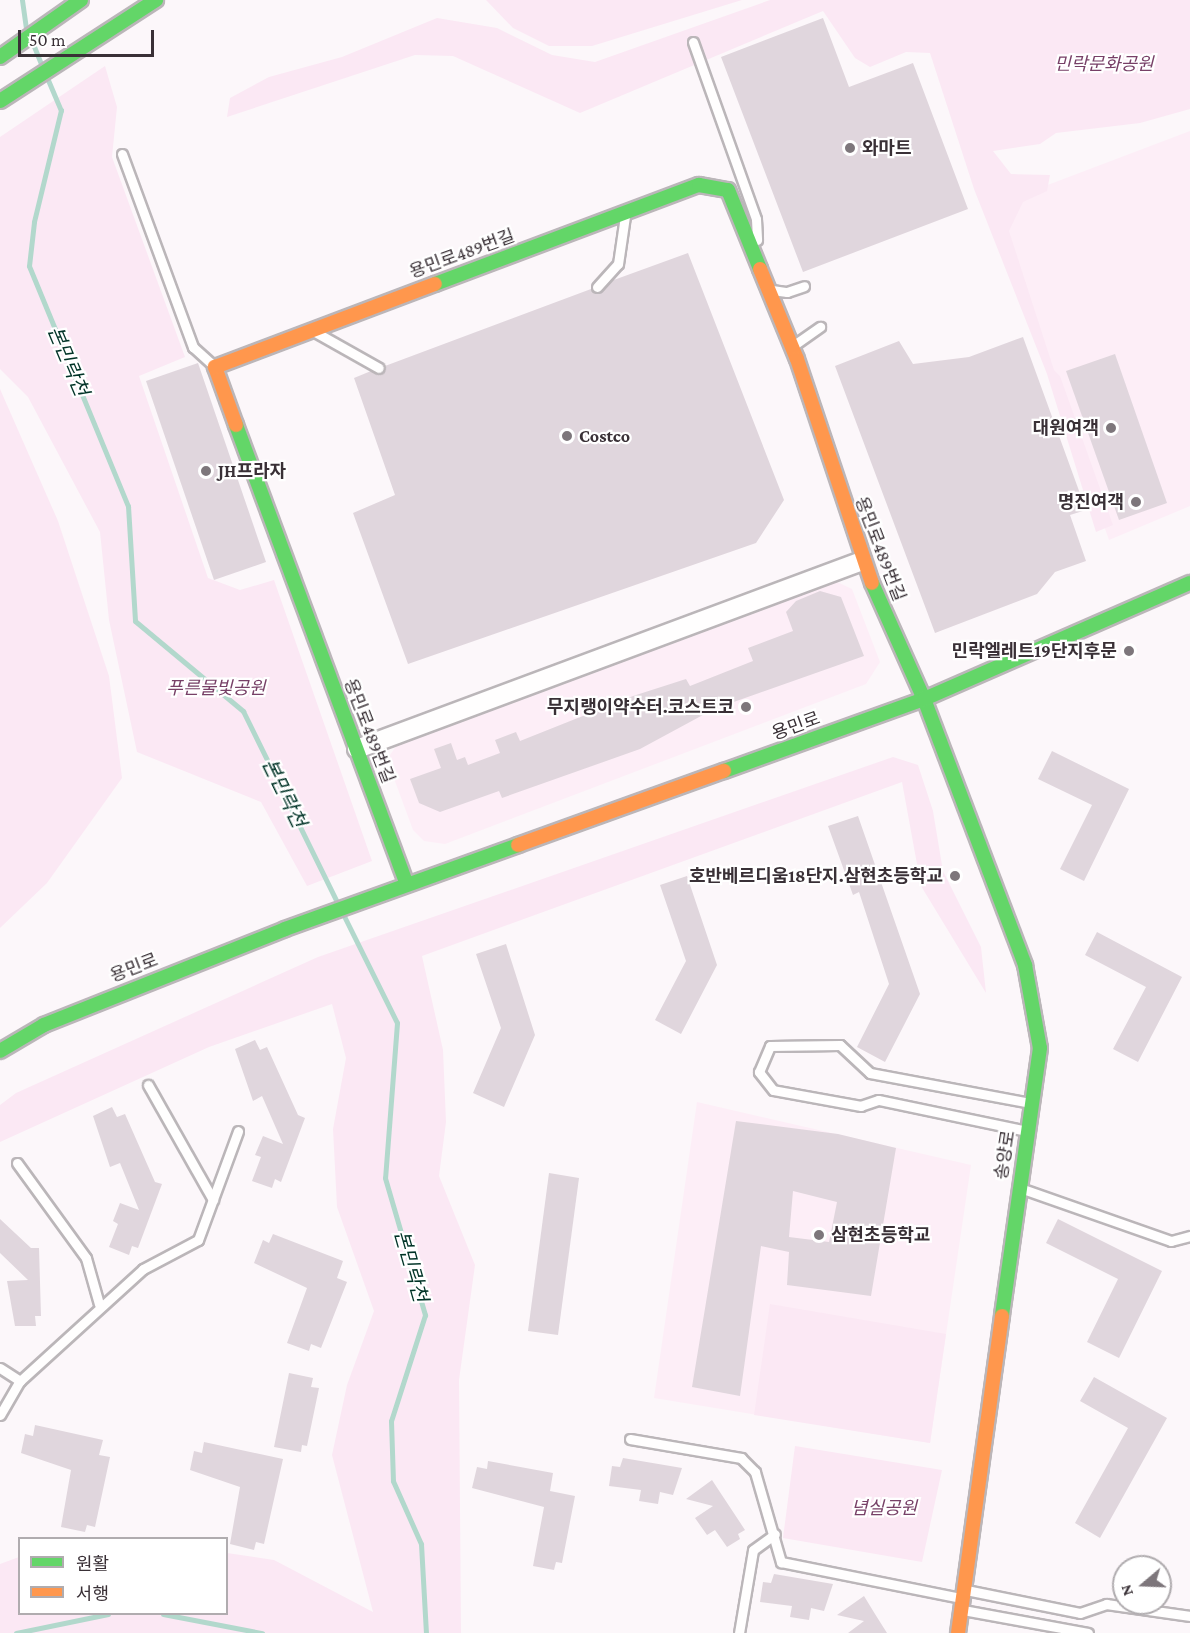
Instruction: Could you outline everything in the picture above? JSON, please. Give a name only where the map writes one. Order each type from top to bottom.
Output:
[{"type":"main road","points":[[0,57],[81,0]]},
{"type":"main road","points":[[0,101],[156,0]]},
{"type":"main road","name":"용민로489번길","points":[[406,884],[215,367],[699,185],[716,185],[728,190],[737,205],[792,346],[862,561],[924,699]]},
{"type":"main road","name":"용민로","points":[[0,1051],[44,1025],[285,929],[924,699],[1190,583]]},
{"type":"main road","name":"송양로","points":[[924,699],[1025,965],[1040,1048],[1018,1187],[958,1633]]},
{"type":"street","points":[[357,749],[862,561]]},
{"type":"lane","points":[[693,42],[756,219],[759,260]]},
{"type":"lane","points":[[122,154],[193,346],[215,367]]},
{"type":"lane","points":[[597,287],[618,264],[626,214]]},
{"type":"lane","points":[[771,290],[787,292],[804,286]]},
{"type":"lane","points":[[792,346],[820,327]]},
{"type":"lane","points":[[311,330],[379,368]]},
{"type":"lane","points":[[1027,1131],[878,1100],[861,1106],[773,1090],[759,1072],[770,1046],[840,1045],[870,1072],[1031,1103]]},
{"type":"lane","points":[[148,1085],[213,1200]]},
{"type":"lane","points":[[0,1415],[20,1381],[99,1304],[143,1269],[198,1240],[238,1131]]},
{"type":"lane","points":[[17,1163],[86,1258],[99,1304]]},
{"type":"lane","points":[[1018,1187],[1171,1241],[1190,1236]]},
{"type":"lane","points":[[0,1368],[20,1381]]},
{"type":"lane","points":[[630,1438],[741,1458],[755,1472],[775,1534],[781,1562],[964,1599],[1088,1633]]},
{"type":"lane","points":[[739,1633],[753,1550],[775,1534]]},
{"type":"lane","points":[[964,1599],[1080,1613],[1106,1604],[1190,1616]]},
{"type":"shaded area","points":[[1190,131],[1190,506],[1109,540],[992,206]]},
{"type":"shaded area","points":[[835,581],[852,589],[880,662],[866,684],[445,844],[424,841],[413,830],[389,765],[390,755],[399,742]]},
{"type":"shaded area","name":"삼현초등학교","points":[[697,1102],[971,1165],[930,1443],[654,1398]]},
{"type":"green space","points":[[486,0],[742,0],[592,46],[549,46],[513,28]]},
{"type":"green space","name":"민락문화공원","points":[[770,0],[1190,0],[1190,109],[1140,123],[1056,133],[1040,144],[993,151],[1011,174],[1050,175],[1047,191],[1023,202],[1009,231],[1054,370],[1060,376],[1113,525],[1096,532],[1047,374],[974,189],[930,53],[906,52],[870,67],[855,58],[823,11],[580,113],[453,56],[415,55],[227,117],[230,98],[269,77],[342,57],[437,18],[497,28],[552,55],[595,62]]},
{"type":"green space","name":"푸른물빛공원","points":[[105,66],[117,107],[112,157],[185,357],[139,376],[208,578],[240,590],[274,580],[372,861],[307,886],[261,802],[137,752],[109,620],[100,532],[28,397],[0,369],[0,137]]},
{"type":"green space","points":[[0,389],[58,521],[109,676],[122,778],[47,883],[0,928]]},
{"type":"green space","points":[[893,757],[918,765],[933,811],[943,871],[981,947],[986,993],[921,886],[902,782],[422,956],[443,1050],[446,1122],[439,1176],[475,1265],[459,1380],[461,1633],[0,1633],[0,1564],[18,1557],[18,1615],[228,1615],[228,1553],[274,1560],[373,1612],[332,1455],[347,1385],[374,1311],[337,1207],[333,1129],[346,1058],[332,1004],[209,1047],[0,1142],[0,1105],[16,1093],[318,957]]},
{"type":"green space","points":[[770,1304],[946,1334],[930,1443],[754,1415]]},
{"type":"green space","name":"념실공원","points":[[795,1446],[942,1470],[922,1562],[783,1538]]},
{"type":"building","name":"와마트","points":[[823,18],[849,87],[913,63],[968,209],[803,272],[721,57]]},
{"type":"building","name":"Costco","points":[[688,253],[784,500],[756,543],[408,664],[353,513],[395,495],[354,378],[371,371],[382,374],[385,366],[591,289],[600,293],[611,281]]},
{"type":"building","points":[[1023,337],[1086,510],[1070,515],[1086,561],[1055,572],[1037,594],[935,633],[835,366],[899,341],[913,364],[969,357]]},
{"type":"building","points":[[1115,354],[1167,503],[1119,520],[1066,371]]},
{"type":"building","name":"JH프라자","points":[[198,363],[266,562],[214,580],[146,381]]},
{"type":"building","points":[[820,591],[841,597],[864,656],[714,709],[640,749],[502,798],[499,791],[440,812],[419,803],[410,779],[441,768],[434,749],[451,743],[457,760],[465,757],[468,765],[500,753],[495,740],[516,732],[520,741],[633,696],[686,679],[690,686],[753,661],[748,648],[793,631],[786,612],[796,601]]},
{"type":"building","points":[[1052,751],[1129,789],[1084,881],[1060,869],[1092,805],[1038,779]]},
{"type":"building","points":[[858,816],[920,994],[885,1062],[857,1047],[889,984],[859,892],[853,895],[828,826]]},
{"type":"building","points":[[687,876],[717,965],[681,1034],[655,1020],[686,961],[660,885]]},
{"type":"building","points":[[1097,932],[1182,977],[1138,1062],[1113,1049],[1146,987],[1085,955]]},
{"type":"building","points":[[506,944],[535,1035],[504,1107],[473,1093],[501,1028],[476,954]]},
{"type":"building","points":[[255,1040],[260,1050],[267,1047],[298,1115],[305,1118],[281,1182],[275,1179],[272,1188],[252,1181],[261,1157],[255,1155],[263,1136],[283,1144],[262,1096],[253,1101],[235,1049]]},
{"type":"building","points":[[112,1107],[117,1117],[125,1114],[155,1182],[162,1184],[138,1248],[132,1246],[129,1255],[109,1247],[118,1224],[113,1221],[120,1203],[139,1210],[120,1163],[110,1167],[93,1116]]},
{"type":"building","points":[[736,1121],[838,1134],[896,1148],[871,1296],[787,1285],[789,1252],[761,1246],[740,1396],[692,1387]],"holes":[[[793,1191],[837,1202],[829,1242],[789,1237]]]},
{"type":"building","points":[[549,1173],[579,1178],[558,1335],[528,1331]]},
{"type":"building","points":[[0,1219],[31,1248],[39,1248],[41,1316],[35,1316],[36,1326],[15,1326],[7,1281],[28,1280],[0,1253]]},
{"type":"building","points":[[1058,1219],[1162,1271],[1119,1358],[1087,1342],[1118,1279],[1046,1243]]},
{"type":"building","points":[[273,1234],[343,1261],[337,1278],[347,1282],[321,1348],[311,1344],[309,1351],[287,1343],[307,1288],[254,1263],[263,1240],[269,1243]]},
{"type":"building","points":[[289,1373],[313,1378],[311,1387],[319,1388],[307,1446],[302,1445],[301,1452],[274,1447]]},
{"type":"building","points":[[1094,1377],[1167,1418],[1100,1538],[1075,1523],[1128,1428],[1080,1401]]},
{"type":"building","points":[[35,1425],[103,1440],[99,1455],[110,1457],[95,1527],[87,1525],[85,1532],[61,1527],[71,1470],[21,1453],[25,1434],[33,1436]]},
{"type":"building","points":[[204,1442],[283,1459],[264,1544],[256,1542],[254,1550],[230,1544],[240,1487],[190,1470],[194,1451],[202,1453]]},
{"type":"building","points":[[623,1458],[682,1468],[673,1495],[660,1492],[658,1504],[639,1501],[641,1490],[609,1486],[612,1466],[620,1467]]},
{"type":"building","points":[[488,1461],[553,1473],[550,1491],[575,1496],[562,1563],[556,1562],[554,1570],[533,1566],[544,1507],[472,1488],[477,1467],[487,1469]]},
{"type":"building","points":[[712,1480],[745,1530],[738,1534],[740,1539],[727,1547],[715,1530],[707,1535],[695,1518],[713,1506],[686,1499]]},
{"type":"building","points":[[774,1574],[833,1584],[824,1611],[811,1608],[809,1620],[790,1617],[792,1606],[760,1602],[763,1582],[771,1583]]},
{"type":"building","points":[[864,1596],[887,1633],[848,1633],[864,1621],[837,1615]]},
{"type":"waterway","name":"본민락천","points":[[22,0],[26,28]]},
{"type":"waterway","name":"본민락천","points":[[33,44],[41,64]]},
{"type":"waterway","name":"본민락천","points":[[48,80],[61,110],[34,222],[29,266],[128,506],[135,621],[243,711],[337,902]]},
{"type":"waterway","name":"본민락천","points":[[344,916],[397,1023],[385,1178],[425,1315],[391,1421],[393,1481],[421,1544],[426,1633]]},
{"type":"waterway","points":[[16,1633],[103,1615]]},
{"type":"waterway","points":[[168,1615],[262,1633]]},
{"type":"traffic: fast","points":[[0,57],[81,0]]},
{"type":"traffic: fast","points":[[0,101],[156,0]]},
{"type":"traffic: fast","points":[[435,284],[699,185],[728,190],[760,269]]},
{"type":"traffic: fast","points":[[236,425],[407,884]]},
{"type":"traffic: fast","points":[[872,583],[924,699],[1025,965],[1040,1048],[1002,1316]]},
{"type":"traffic: fast","points":[[724,771],[924,699],[1190,583]]},
{"type":"traffic: fast","points":[[0,1051],[44,1025],[285,929],[518,845]]},
{"type":"traffic: slow","points":[[760,269],[797,359],[872,583]]},
{"type":"traffic: slow","points":[[236,425],[215,367],[435,284]]},
{"type":"traffic: slow","points":[[518,845],[724,771]]},
{"type":"traffic: slow","points":[[958,1633],[1002,1316]]},
{"type":"place","name":"와마트","points":[[850,148]]},
{"type":"place","name":"대원여객","points":[[1111,428]]},
{"type":"place","name":"Costco","points":[[567,436]]},
{"type":"place","name":"JH프라자","points":[[206,471]]},
{"type":"place","name":"명진여객","points":[[1136,502]]},
{"type":"place","name":"민락엘레트19단지후문","points":[[1129,651]]},
{"type":"place","name":"무지랭이약수터.코스트코","points":[[746,707]]},
{"type":"place","name":"호반베르디움18단지.삼현초등학교","points":[[955,876]]},
{"type":"place","name":"삼현초등학교","points":[[819,1235]]}]
